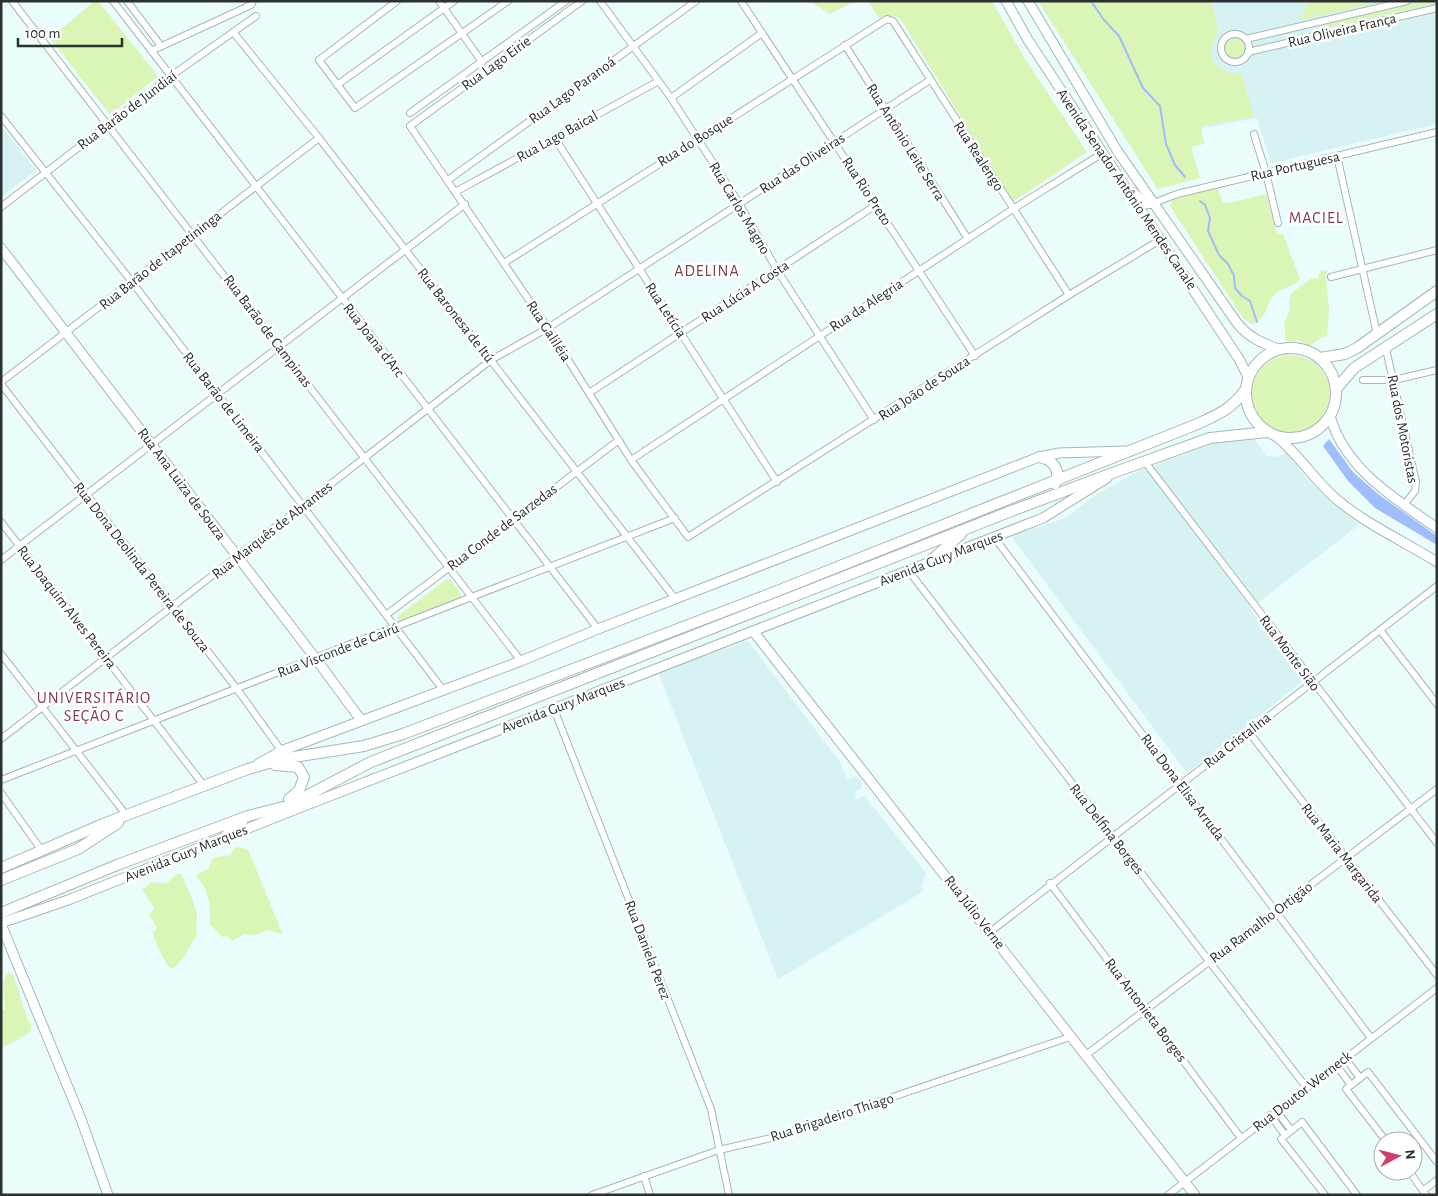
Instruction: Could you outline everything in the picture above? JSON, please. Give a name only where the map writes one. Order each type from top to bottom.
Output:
[{"type":"main road","name":"Avenida Senador Antônio Mendes Canale","points":[[1006,1],[1028,40],[1239,358],[1248,377]]},
{"type":"main road","name":"Avenida Senador Antônio Mendes Canale","points":[[1028,1],[1118,152],[1243,331],[1262,343],[1278,349]]},
{"type":"main road","points":[[1103,153],[1112,148],[1118,152]]},
{"type":"main road","points":[[1124,185],[1145,204],[1154,203]]},
{"type":"main road","name":"Rua Ana Luiza de Souza","points":[[1,248],[238,556],[361,720]]},
{"type":"main road","points":[[1320,358],[1345,354],[1377,334],[1437,291]]},
{"type":"main road","points":[[1336,389],[1354,368],[1386,349],[1437,314]]},
{"type":"main road","points":[[1271,434],[1291,439],[1307,436],[1320,428],[1330,416],[1335,403],[1336,389],[1333,377],[1320,358],[1305,350],[1278,349],[1260,359],[1248,377],[1246,401],[1250,413],[1257,424],[1271,434],[1288,446],[1328,491],[1362,519],[1437,562]]},
{"type":"main road","name":"Avenida Gury Marques","points":[[284,754],[364,746],[403,734],[763,596],[1131,450],[1228,409],[1236,403],[1246,389]]},
{"type":"main road","points":[[1330,416],[1334,431],[1350,456],[1376,484],[1437,528]]},
{"type":"main road","name":"Avenida Gury Marques","points":[[1,913],[117,865],[248,816],[287,806],[371,762],[1014,510],[1210,438],[1271,434]]},
{"type":"main road","name":"Avenida Gury Marques","points":[[1,863],[42,851],[103,824],[205,787],[361,720],[521,662],[598,629],[1039,457],[1059,453],[1131,450]]},
{"type":"main road","points":[[1014,510],[1049,491],[1057,479],[1058,472],[1052,463],[1039,457]]},
{"type":"main road","name":"Avenida Gury Marques","points":[[1,924],[68,900],[994,537],[1055,512],[1118,471]]},
{"type":"main road","points":[[928,563],[967,528]]},
{"type":"main road","name":"Rua Júlio Verne","points":[[754,631],[1194,1195]]},
{"type":"main road","points":[[248,769],[281,764],[298,767],[304,777],[303,784],[299,790],[274,810]]},
{"type":"main road","points":[[287,806],[299,808]]},
{"type":"main road","points":[[1,880],[78,849],[127,816]]},
{"type":"main road","points":[[222,839],[248,816]]},
{"type":"main road","name":"Avenida Gury Marques","points":[[1,868],[15,860]]},
{"type":"main road","points":[[1,924],[81,1119],[108,1195]]},
{"type":"street","name":"Rua Barão de Campinas","points":[[12,1],[280,346],[521,662]]},
{"type":"street","name":"Rua Joana d'Arc","points":[[113,1],[598,629]]},
{"type":"street","points":[[127,1],[161,46]]},
{"type":"street","points":[[151,50],[251,5],[253,1]]},
{"type":"street","points":[[397,1],[319,60],[355,108],[508,1]]},
{"type":"street","points":[[440,1],[482,62]]},
{"type":"street","points":[[337,85],[454,1]]},
{"type":"street","points":[[410,113],[566,1]]},
{"type":"street","name":"Rua Lago Eirie","points":[[410,126],[582,1]]},
{"type":"street","name":"Rua Carlos Magno","points":[[600,1],[671,98],[739,203],[777,270],[874,420]]},
{"type":"street","name":"Rua Lago Paranoá","points":[[448,180],[696,1]]},
{"type":"street","name":"Rua Rio Preto","points":[[741,1],[975,356]]},
{"type":"street","name":"Rua Oliveira França","points":[[1246,39],[1407,1]]},
{"type":"street","name":"Rua Oliveira França","points":[[1248,52],[1437,8]]},
{"type":"street","name":"Rua Barão de Jundiaí","points":[[1,207],[171,76],[256,16]]},
{"type":"street","name":"Rua do Bosque","points":[[504,263],[887,18]]},
{"type":"street","name":"Rua Realengo","points":[[887,18],[893,21],[1068,295]]},
{"type":"street","points":[[1291,29],[1294,41]]},
{"type":"street","name":"Rua Baronesa de Itú","points":[[233,32],[319,138],[676,600]]},
{"type":"street","points":[[671,98],[762,33]]},
{"type":"street","points":[[1236,34],[1246,39],[1248,52],[1243,59],[1234,62],[1226,58],[1221,51],[1222,42],[1228,36],[1236,34]]},
{"type":"street","name":"Rua Antônio Leite Serra","points":[[845,45],[968,238]]},
{"type":"street","name":"Rua das Oliveiras","points":[[548,328],[930,80]]},
{"type":"street","name":"Rua Lago Baical","points":[[456,191],[658,82]]},
{"type":"street","name":"Rua Barão de Limeira","points":[[1,116],[132,282],[444,691]]},
{"type":"street","name":"Rua Galiléia","points":[[410,126],[466,204],[548,328],[631,460],[688,537]]},
{"type":"street","name":"Rua Portuguesa","points":[[1154,203],[1177,194],[1437,132]]},
{"type":"street","points":[[1254,134],[1278,223]]},
{"type":"street","name":"Rua Letícia","points":[[554,137],[777,482]]},
{"type":"street","name":"Rua Barão de Itapetininga","points":[[1,383],[319,138]]},
{"type":"street","name":"Rua da Alegria","points":[[631,460],[968,238],[1103,153]]},
{"type":"street","points":[[1337,156],[1377,334]]},
{"type":"street","points":[[1,560],[466,204]]},
{"type":"street","name":"Rua Lúcia A Costa","points":[[589,393],[876,205]]},
{"type":"street","name":"Rua João de Souza","points":[[688,537],[1068,295],[1160,240]]},
{"type":"street","points":[[1331,277],[1437,250]]},
{"type":"street","name":"Rua Marquês de Abrantes","points":[[1,739],[491,360],[548,328]]},
{"type":"street","name":"Rua dos Motoristas","points":[[1386,349],[1416,482],[1415,491],[1404,505]]},
{"type":"street","points":[[1363,380],[1394,380],[1437,370]]},
{"type":"street","name":"Rua Dona Deolinda Pereira de Souza","points":[[1,383],[237,689],[284,754],[298,767]]},
{"type":"street","name":"Rua Conde de Sarzedas","points":[[386,615],[619,440]]},
{"type":"street","name":"Rua Monte Sião","points":[[1145,462],[1437,843]]},
{"type":"street","name":"Rua Visconde de Cairú","points":[[1,780],[155,722],[675,518]]},
{"type":"street","name":"Rua Joaquim Alves Pereira","points":[[1,522],[205,787]]},
{"type":"street","name":"Rua Dona Elisa Arruda","points":[[994,537],[1371,1038]]},
{"type":"street","name":"Rua Delfina Borges","points":[[908,570],[1306,1087]]},
{"type":"street","name":"Rua Cristalina","points":[[990,932],[1050,883],[1437,586]]},
{"type":"street","points":[[1380,630],[1437,704]]},
{"type":"street","points":[[1,654],[127,816]]},
{"type":"street","name":"Rua Daniela Perez","points":[[554,708],[711,1109],[729,1195]]},
{"type":"street","name":"Rua Maria Margarida","points":[[1248,731],[1437,975]]},
{"type":"street","name":"Rua Ramalho Ortigão","points":[[1086,1055],[1437,790]]},
{"type":"street","points":[[1,793],[42,851]]},
{"type":"street","name":"Rua Antonieta Borges","points":[[1050,883],[1241,1138]]},
{"type":"street","name":"Rua Doutor Werneck","points":[[1168,1195],[1437,988]]},
{"type":"street","name":"Rua Brigadeiro Thiago","points":[[592,1195],[719,1150],[771,1138],[1070,1037]]},
{"type":"street","points":[[1345,1058],[1360,1078]]},
{"type":"street","points":[[1336,1065],[1351,1085]]},
{"type":"street","points":[[1378,1131],[1346,1089],[1368,1072],[1437,1162]]},
{"type":"street","points":[[1276,1110],[1291,1130]]},
{"type":"street","points":[[1270,1115],[1285,1135]]},
{"type":"street","points":[[1325,1195],[1281,1139],[1302,1122],[1357,1195]]},
{"type":"street","points":[[644,1176],[650,1195]]},
{"type":"street","points":[[1417,1181],[1425,1192],[1437,1180]]},
{"type":"shaded area","points":[[1038,1],[1437,1],[1437,124],[1271,163],[1257,118],[1187,131],[1158,189]]},
{"type":"shaded area","points":[[1,126],[36,170],[1,197]]},
{"type":"shaded area","points":[[1254,439],[1267,456],[1278,457],[1286,452],[1304,475],[1328,500],[1360,524],[1250,609],[1304,680],[1187,773],[1013,539],[1014,535],[1066,518],[1095,495],[1137,472],[1224,440]]},
{"type":"shaded area","points":[[748,641],[840,762],[848,780],[855,776],[862,780],[862,787],[855,792],[856,799],[865,796],[926,873],[921,886],[924,891],[778,979],[658,672]]},
{"type":"green space","points":[[95,1],[98,1],[158,76],[110,115],[50,38]]},
{"type":"green space","points":[[810,1],[855,1],[830,14]]},
{"type":"green space","points":[[868,1],[992,1],[1025,59],[1087,152],[1013,202],[901,20],[895,16],[879,18]]},
{"type":"green space","points":[[1038,1],[1211,1],[1217,28],[1211,54],[1219,68],[1224,71],[1241,73],[1254,116],[1201,126],[1204,144],[1191,147],[1200,178],[1158,189]]},
{"type":"green space","points":[[1309,1],[1363,1],[1371,4],[1300,20]]},
{"type":"green space","points":[[1424,1],[1437,3],[1322,29],[1318,26]]},
{"type":"green space","points":[[1231,38],[1239,38],[1245,44],[1245,52],[1239,58],[1231,58],[1225,52],[1225,44]]},
{"type":"green space","points":[[1217,187],[1223,202],[1229,203],[1266,194],[1277,234],[1283,234],[1300,279],[1273,296],[1262,318],[1252,324],[1243,318],[1170,206],[1172,200]]},
{"type":"green space","points":[[1321,270],[1328,271],[1326,276],[1329,311],[1327,336],[1310,346],[1297,340],[1293,343],[1286,341],[1284,324],[1290,310],[1289,300],[1292,293],[1310,279],[1318,278]]},
{"type":"green space","points":[[1291,355],[1306,358],[1319,366],[1327,379],[1330,394],[1327,409],[1319,422],[1306,430],[1291,433],[1276,430],[1263,422],[1255,409],[1252,394],[1255,379],[1263,366],[1276,358]]},
{"type":"green space","points":[[447,579],[450,579],[461,594],[461,597],[400,621],[397,619],[398,616]]},
{"type":"green space","points":[[235,847],[248,849],[283,935],[269,930],[255,935],[244,934],[232,941],[227,936],[222,937],[209,923],[210,912],[206,891],[196,878],[199,873],[208,869],[213,858],[230,855]]},
{"type":"green space","points":[[177,874],[181,874],[195,907],[197,936],[180,962],[171,969],[163,957],[154,936],[153,932],[157,928],[149,914],[155,909],[142,890],[152,882],[166,884]]},
{"type":"green space","points":[[9,972],[13,975],[27,1018],[31,1024],[31,1030],[25,1036],[1,1048],[1,1011],[5,1009],[4,979]]},
{"type":"water","points":[[1329,439],[1353,472],[1378,494],[1437,536],[1437,545],[1375,508],[1348,481],[1323,446]]},
{"type":"waterway","points":[[1091,1],[1104,20],[1119,36],[1143,88],[1160,106],[1166,144],[1175,165],[1185,177]]},
{"type":"waterway","points":[[1200,201],[1205,205],[1210,218],[1208,231],[1219,255],[1228,264],[1234,276],[1235,288],[1250,301],[1257,322]]},
{"type":"district","name":"MACIEL","points":[[1316,217]]},
{"type":"district","name":"ADELINA","points":[[707,270]]},
{"type":"district","name":"UNIVERSITÁRIO SEÇÃO C","points":[[94,706]]}]
